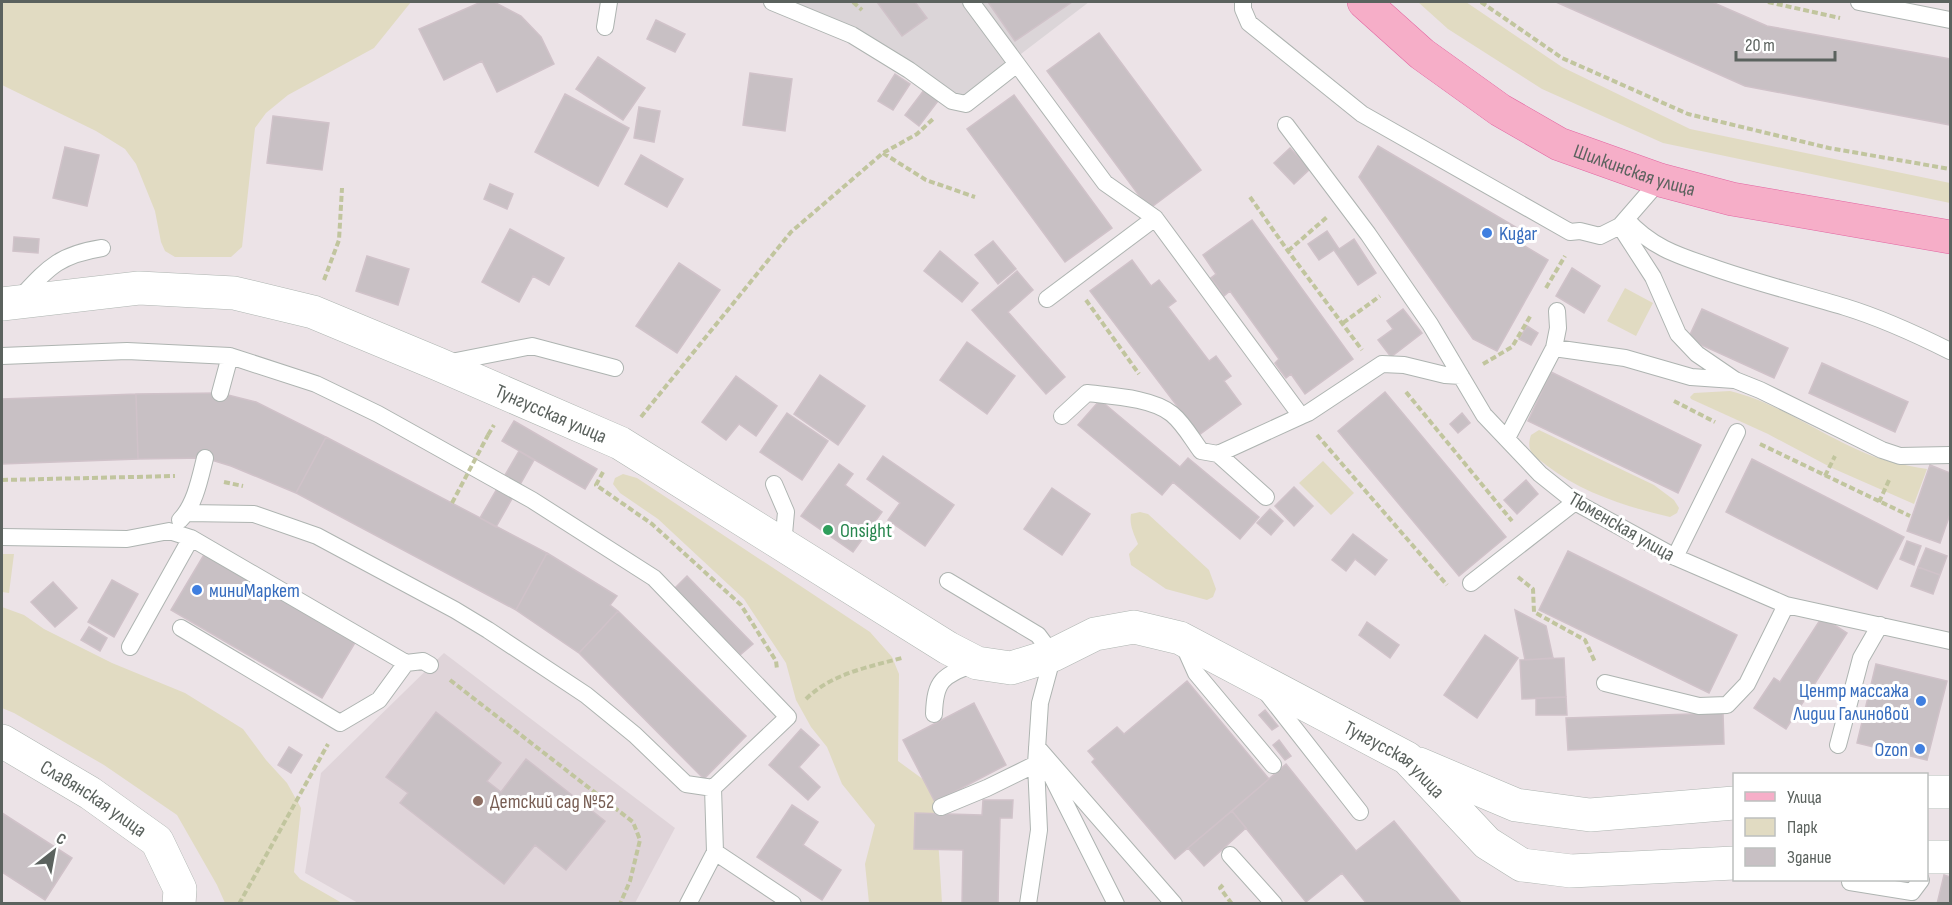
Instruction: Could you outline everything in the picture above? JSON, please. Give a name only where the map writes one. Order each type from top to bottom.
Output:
[{"type":"main road","name":"Шилкинская улица","points":[[1364,2],[1422,54],[1500,110],[1559,144],[1660,180],[1732,199],[1950,237]]},
{"type":"main road","name":"Тунгусская улица","points":[[8,304],[139,288],[234,293],[313,312],[620,443],[948,648],[976,663],[1011,668],[1053,655],[1095,634],[1134,627],[1179,638],[1407,758],[1487,843],[1522,865],[1571,871],[1733,863]]},
{"type":"main road","name":"Славянская улица","points":[[2,741],[90,793],[157,841],[180,889],[179,903]]},
{"type":"main road","points":[[1407,758],[1515,805],[1590,815],[1733,803]]},
{"type":"main road","points":[[1928,792],[1950,792]]},
{"type":"main road","points":[[1928,857],[1950,857]]},
{"type":"lane","points":[[605,27],[609,2]]},
{"type":"lane","points":[[772,2],[852,35],[909,70],[952,101],[966,104],[1017,64]]},
{"type":"lane","points":[[971,2],[1105,183],[1155,218],[1301,416]]},
{"type":"lane","points":[[1243,2],[1243,9],[1249,23],[1362,114],[1570,232],[1580,231],[1600,236],[1623,222],[1660,180]]},
{"type":"lane","points":[[1859,2],[1950,20]]},
{"type":"lane","name":"Тюменская улица","points":[[1286,125],[1368,234],[1430,324],[1484,416],[1540,474],[1575,502],[1675,557],[1786,605],[1950,641]]},
{"type":"lane","points":[[1047,299],[1155,218]]},
{"type":"lane","points":[[1623,222],[1667,251],[1748,281],[1846,307],[1903,328],[1950,351]]},
{"type":"lane","points":[[1623,222],[1653,277],[1678,333],[1697,354],[1735,380],[1882,450],[1900,456],[1950,456]]},
{"type":"lane","points":[[8,304],[51,266],[79,252],[102,248]]},
{"type":"lane","points":[[1507,438],[1554,348],[1557,338],[1557,311]]},
{"type":"lane","points":[[438,364],[532,346],[615,368]]},
{"type":"lane","points":[[1554,348],[1625,358],[1691,377],[1735,380]]},
{"type":"lane","points":[[2,356],[127,351],[230,356],[316,384],[378,414],[532,500],[654,578],[788,717],[713,788],[715,852],[688,903]]},
{"type":"lane","points":[[220,393],[230,356]]},
{"type":"lane","points":[[1218,454],[1308,413],[1382,364],[1404,365],[1445,375],[1461,376]]},
{"type":"lane","points":[[1062,416],[1087,393],[1163,406],[1175,416],[1202,451],[1218,454],[1266,497]]},
{"type":"lane","points":[[1675,557],[1737,432]]},
{"type":"lane","points":[[169,531],[186,513],[201,476],[205,458]]},
{"type":"lane","points":[[774,484],[786,512],[783,544]]},
{"type":"lane","points":[[1471,583],[1575,502]]},
{"type":"lane","points":[[186,513],[254,514],[316,536],[488,630],[586,695],[635,735],[686,784],[713,788]]},
{"type":"lane","points":[[2,537],[127,539],[169,531],[191,538],[406,663],[423,661],[430,665]]},
{"type":"lane","points":[[130,647],[191,538]]},
{"type":"lane","points":[[948,581],[1038,634],[1053,655],[1040,703],[1036,764],[1039,830],[1028,903]]},
{"type":"lane","points":[[1605,683],[1699,706],[1727,705],[1748,684],[1786,605]]},
{"type":"lane","points":[[1838,745],[1861,658],[1880,625]]},
{"type":"lane","points":[[181,628],[340,723],[380,700],[406,663]]},
{"type":"lane","points":[[1179,638],[1196,673],[1273,765]]},
{"type":"lane","points":[[934,714],[935,693],[948,674],[976,663]]},
{"type":"lane","points":[[1256,680],[1360,812]]},
{"type":"lane","points":[[1037,747],[1116,903]]},
{"type":"lane","points":[[1037,747],[1174,903]]},
{"type":"lane","points":[[941,807],[1036,764]]},
{"type":"lane","points":[[715,852],[793,903]]},
{"type":"lane","points":[[1230,855],[1274,903]]},
{"type":"lane","points":[[1851,882],[1912,892],[1920,881]]},
{"type":"path","points":[[1481,2],[1562,58],[1688,114],[1828,148],[1950,169]]},
{"type":"path","points":[[620,443],[791,232],[883,153],[917,134],[942,111]]},
{"type":"path","points":[[883,153],[926,180],[975,197]]},
{"type":"path","points":[[324,282],[339,240],[342,188]]},
{"type":"path","points":[[1250,197],[1363,350],[1382,364],[1527,540]]},
{"type":"path","points":[[1288,251],[1343,203]]},
{"type":"path","points":[[1544,292],[1580,231]]},
{"type":"path","points":[[1071,281],[1163,406]]},
{"type":"path","points":[[1343,323],[1400,281]]},
{"type":"path","points":[[1461,376],[1512,347],[1532,313]]},
{"type":"path","points":[[1301,416],[1445,585],[1471,583],[1512,573],[1533,589],[1534,612],[1585,640],[1605,683]]},
{"type":"path","points":[[452,503],[488,435]]},
{"type":"path","points":[[1825,476],[1837,452]]},
{"type":"path","points":[[2,480],[36,478]]},
{"type":"path","points":[[596,485],[652,524],[741,605],[776,661],[788,717]]},
{"type":"path","points":[[788,717],[818,687],[849,673],[905,657]]},
{"type":"path","points":[[430,665],[633,822],[640,840],[630,881],[620,903]]},
{"type":"path","points":[[239,903],[340,723]]},
{"type":"path","points":[[1220,888],[1232,903]]},
{"type":"shaded area","points":[[794,2],[1089,2],[962,99],[854,30]]},
{"type":"shaded area","name":"Детский сад №52","points":[[444,653],[675,828],[635,903],[358,903],[305,873],[321,773]]},
{"type":"green space","points":[[2,2],[411,2],[374,48],[288,95],[266,113],[255,128],[242,247],[231,257],[175,257],[165,251],[155,211],[136,164],[125,149],[96,131],[2,85]]},
{"type":"green space","points":[[1418,2],[1466,2],[1562,67],[1690,129],[1950,183],[1950,203],[1663,143],[1542,89],[1448,29]]},
{"type":"green space","points":[[1625,288],[1653,303],[1636,336],[1607,321]]},
{"type":"green space","points":[[1730,391],[1779,409],[1864,453],[1890,462],[1927,469],[1914,504],[1832,468],[1690,397],[1694,393]]},
{"type":"green space","points":[[1539,430],[1654,485],[1674,500],[1679,508],[1677,513],[1670,517],[1621,504],[1560,475],[1533,455],[1531,451],[1529,444],[1531,435]]},
{"type":"green space","points":[[1323,461],[1354,493],[1331,515],[1299,483]]},
{"type":"green space","points":[[623,474],[637,478],[870,632],[892,657],[899,674],[898,761],[935,788],[942,903],[869,903],[865,864],[875,825],[842,784],[827,747],[811,727],[796,700],[786,663],[744,599],[658,519],[620,493],[613,484],[615,478]]},
{"type":"green space","points":[[1140,512],[1148,514],[1209,570],[1216,589],[1213,597],[1207,600],[1166,589],[1131,565],[1129,554],[1138,544],[1131,526],[1131,514]]},
{"type":"green space","points":[[2,554],[14,554],[9,593],[2,592]]},
{"type":"green space","points":[[2,607],[24,615],[44,629],[112,663],[185,693],[243,729],[287,783],[301,808],[294,872],[300,879],[342,903],[225,903],[177,815],[104,765],[2,708]]},
{"type":"building","points":[[481,2],[494,2],[521,16],[541,37],[554,64],[497,92],[482,61],[444,80],[419,29]]},
{"type":"building","points":[[877,2],[915,2],[927,18],[902,36]]},
{"type":"building","points":[[988,2],[1072,2],[1015,41]]},
{"type":"building","points":[[1556,2],[1712,2],[1767,26],[1950,59],[1950,125],[1745,86]]},
{"type":"building","points":[[656,20],[685,34],[675,52],[647,39]]},
{"type":"building","points":[[1099,33],[1201,170],[1149,209],[1047,71]]},
{"type":"building","points":[[598,57],[645,88],[623,120],[576,89]]},
{"type":"building","points":[[750,73],[792,79],[785,131],[743,125]]},
{"type":"building","points":[[895,74],[910,84],[893,110],[878,101]]},
{"type":"building","points":[[924,90],[938,101],[919,126],[905,115]]},
{"type":"building","points":[[565,94],[629,128],[598,186],[535,152]]},
{"type":"building","points":[[1014,95],[1112,228],[1065,262],[967,129]]},
{"type":"building","points":[[639,107],[660,111],[654,142],[634,138]]},
{"type":"building","points":[[273,116],[329,123],[322,170],[267,163]]},
{"type":"building","points":[[1378,146],[1529,235],[1523,245],[1548,260],[1497,351],[1473,339],[1359,177]]},
{"type":"building","points":[[65,147],[99,155],[87,206],[53,198]]},
{"type":"building","points":[[1290,148],[1310,169],[1294,184],[1274,163]]},
{"type":"building","points":[[641,155],[683,179],[667,207],[625,184]]},
{"type":"building","points":[[490,184],[513,194],[507,209],[484,199]]},
{"type":"building","points":[[1252,220],[1353,359],[1305,394],[1291,374],[1286,378],[1280,370],[1275,363],[1279,359],[1230,291],[1224,296],[1211,278],[1216,274],[1203,255]]},
{"type":"building","points":[[510,229],[564,258],[549,285],[533,276],[519,302],[482,282]]},
{"type":"building","points":[[1327,231],[1339,249],[1354,239],[1376,273],[1358,285],[1334,250],[1319,260],[1308,244]]},
{"type":"building","points":[[14,237],[39,239],[38,253],[13,251]]},
{"type":"building","points":[[993,241],[1016,269],[998,284],[975,255]]},
{"type":"building","points":[[940,251],[978,283],[962,302],[924,271]]},
{"type":"building","points":[[367,256],[409,269],[398,305],[356,291]]},
{"type":"building","points":[[1132,260],[1151,286],[1159,280],[1176,301],[1168,307],[1209,361],[1216,356],[1231,376],[1224,381],[1241,404],[1199,435],[1090,291]]},
{"type":"building","points":[[679,263],[720,290],[677,353],[636,326]]},
{"type":"building","points":[[1572,268],[1600,286],[1584,313],[1556,296]]},
{"type":"building","points":[[1017,271],[1033,290],[1008,312],[1065,377],[1046,394],[972,310]]},
{"type":"building","points":[[1403,309],[1422,333],[1391,357],[1378,340],[1393,329],[1387,321]]},
{"type":"building","points":[[1702,309],[1788,348],[1774,378],[1688,339]]},
{"type":"building","points":[[1527,326],[1538,333],[1531,345],[1519,339]]},
{"type":"building","points":[[967,342],[1015,376],[987,414],[940,380]]},
{"type":"building","points":[[1822,363],[1908,402],[1895,432],[1809,393]]},
{"type":"building","points":[[1551,372],[1701,445],[1678,493],[1528,421]]},
{"type":"building","points":[[820,375],[865,406],[838,445],[794,414]]},
{"type":"building","points":[[736,376],[777,406],[756,436],[739,424],[726,440],[702,422]]},
{"type":"building","points":[[1385,392],[1506,537],[1459,576],[1338,431]]},
{"type":"building","points":[[220,393],[256,402],[326,437],[296,493],[231,466],[205,458],[138,459],[136,394]]},
{"type":"building","points":[[136,394],[138,459],[2,464],[2,399]]},
{"type":"building","points":[[1100,400],[1180,467],[1188,458],[1259,517],[1240,539],[1173,482],[1162,495],[1078,425]]},
{"type":"building","points":[[787,413],[828,441],[802,480],[760,452]]},
{"type":"building","points":[[1462,413],[1470,423],[1458,433],[1450,424]]},
{"type":"building","points":[[514,421],[597,469],[585,489],[502,441]]},
{"type":"building","points":[[326,437],[547,553],[516,610],[296,493]]},
{"type":"building","points":[[519,451],[534,460],[496,527],[480,518]]},
{"type":"building","points":[[883,456],[954,505],[925,546],[888,520],[900,503],[867,479]]},
{"type":"building","points":[[1752,459],[1904,537],[1877,589],[1726,512]]},
{"type":"building","points":[[839,464],[853,474],[845,485],[882,512],[853,552],[801,516]]},
{"type":"building","points":[[1930,465],[1950,473],[1950,514],[1940,543],[1907,531]]},
{"type":"building","points":[[1526,480],[1538,494],[1517,514],[1504,500]]},
{"type":"building","points":[[1294,487],[1313,506],[1294,526],[1275,506]]},
{"type":"building","points":[[1052,488],[1090,514],[1062,555],[1024,529]]},
{"type":"building","points":[[1270,509],[1283,521],[1271,535],[1257,523]]},
{"type":"building","points":[[1353,534],[1387,560],[1375,575],[1355,559],[1346,571],[1332,560]]},
{"type":"building","points":[[1907,541],[1921,546],[1914,565],[1900,559]]},
{"type":"building","points":[[1926,548],[1947,556],[1940,575],[1918,567]]},
{"type":"building","points":[[1568,551],[1737,635],[1709,693],[1539,610]]},
{"type":"building","points":[[205,553],[356,641],[322,698],[171,610]]},
{"type":"building","points":[[547,553],[617,596],[610,605],[618,611],[579,653],[516,610]]},
{"type":"building","points":[[1918,567],[1940,575],[1933,594],[1911,586]]},
{"type":"building","points":[[687,576],[753,644],[740,655],[674,589]]},
{"type":"building","points":[[112,580],[138,594],[114,637],[88,622]]},
{"type":"building","points":[[53,582],[77,608],[55,627],[31,602]]},
{"type":"building","points":[[1515,610],[1546,626],[1553,658],[1525,660]]},
{"type":"building","points":[[618,611],[746,736],[704,779],[579,653]]},
{"type":"building","points":[[1822,617],[1847,633],[1786,729],[1754,708],[1774,678],[1780,682]]},
{"type":"building","points":[[1367,622],[1399,645],[1390,658],[1359,635]]},
{"type":"building","points":[[89,627],[107,638],[100,651],[81,640]]},
{"type":"building","points":[[1485,635],[1518,658],[1477,718],[1444,695]]},
{"type":"building","points":[[1564,658],[1566,697],[1522,699],[1520,660]]},
{"type":"building","points":[[1876,664],[1947,681],[1927,760],[1857,743]]},
{"type":"building","points":[[1187,681],[1269,779],[1175,859],[1092,762],[1095,759],[1088,751],[1117,727],[1124,734]]},
{"type":"building","points":[[1566,697],[1567,715],[1536,715],[1536,698]]},
{"type":"building","points":[[974,703],[1006,765],[935,802],[903,740]]},
{"type":"building","points":[[1265,710],[1278,726],[1272,730],[1259,715]]},
{"type":"building","points":[[436,712],[501,763],[487,781],[501,792],[526,759],[605,821],[566,870],[535,845],[504,884],[400,803],[408,793],[386,777]]},
{"type":"building","points":[[1723,713],[1724,744],[1568,750],[1566,718]]},
{"type":"building","points":[[801,729],[819,745],[799,767],[820,787],[808,800],[769,765]]},
{"type":"building","points":[[1279,740],[1291,756],[1285,760],[1273,745]]},
{"type":"building","points":[[289,747],[302,755],[291,773],[278,765]]},
{"type":"building","points":[[1286,764],[1356,851],[1394,821],[1462,904],[1367,904],[1342,873],[1306,902],[1232,811]]},
{"type":"building","points":[[983,800],[1013,800],[1012,818],[1000,818],[998,904],[962,904],[963,850],[914,849],[915,813],[982,815]]},
{"type":"building","points":[[792,805],[818,822],[803,845],[841,870],[822,900],[757,857]]},
{"type":"building","points":[[1232,811],[1246,828],[1204,866],[1188,848]]},
{"type":"building","points":[[2,813],[72,858],[45,900],[2,872]]},
{"type":"building","points":[[1944,875],[1950,877],[1950,904],[1937,904]]},
{"type":"place","name":"Kugar","points":[[1487,233]]},
{"type":"place","name":"Onsight","points":[[828,530]]},
{"type":"place","name":"миниМаркет","points":[[197,590]]},
{"type":"place","name":"Центр массажа Лидии Галиновой","points":[[1921,701]]},
{"type":"place","name":"Ozon","points":[[1920,749]]},
{"type":"place","name":"Детский сад №52","points":[[478,801]]}]
